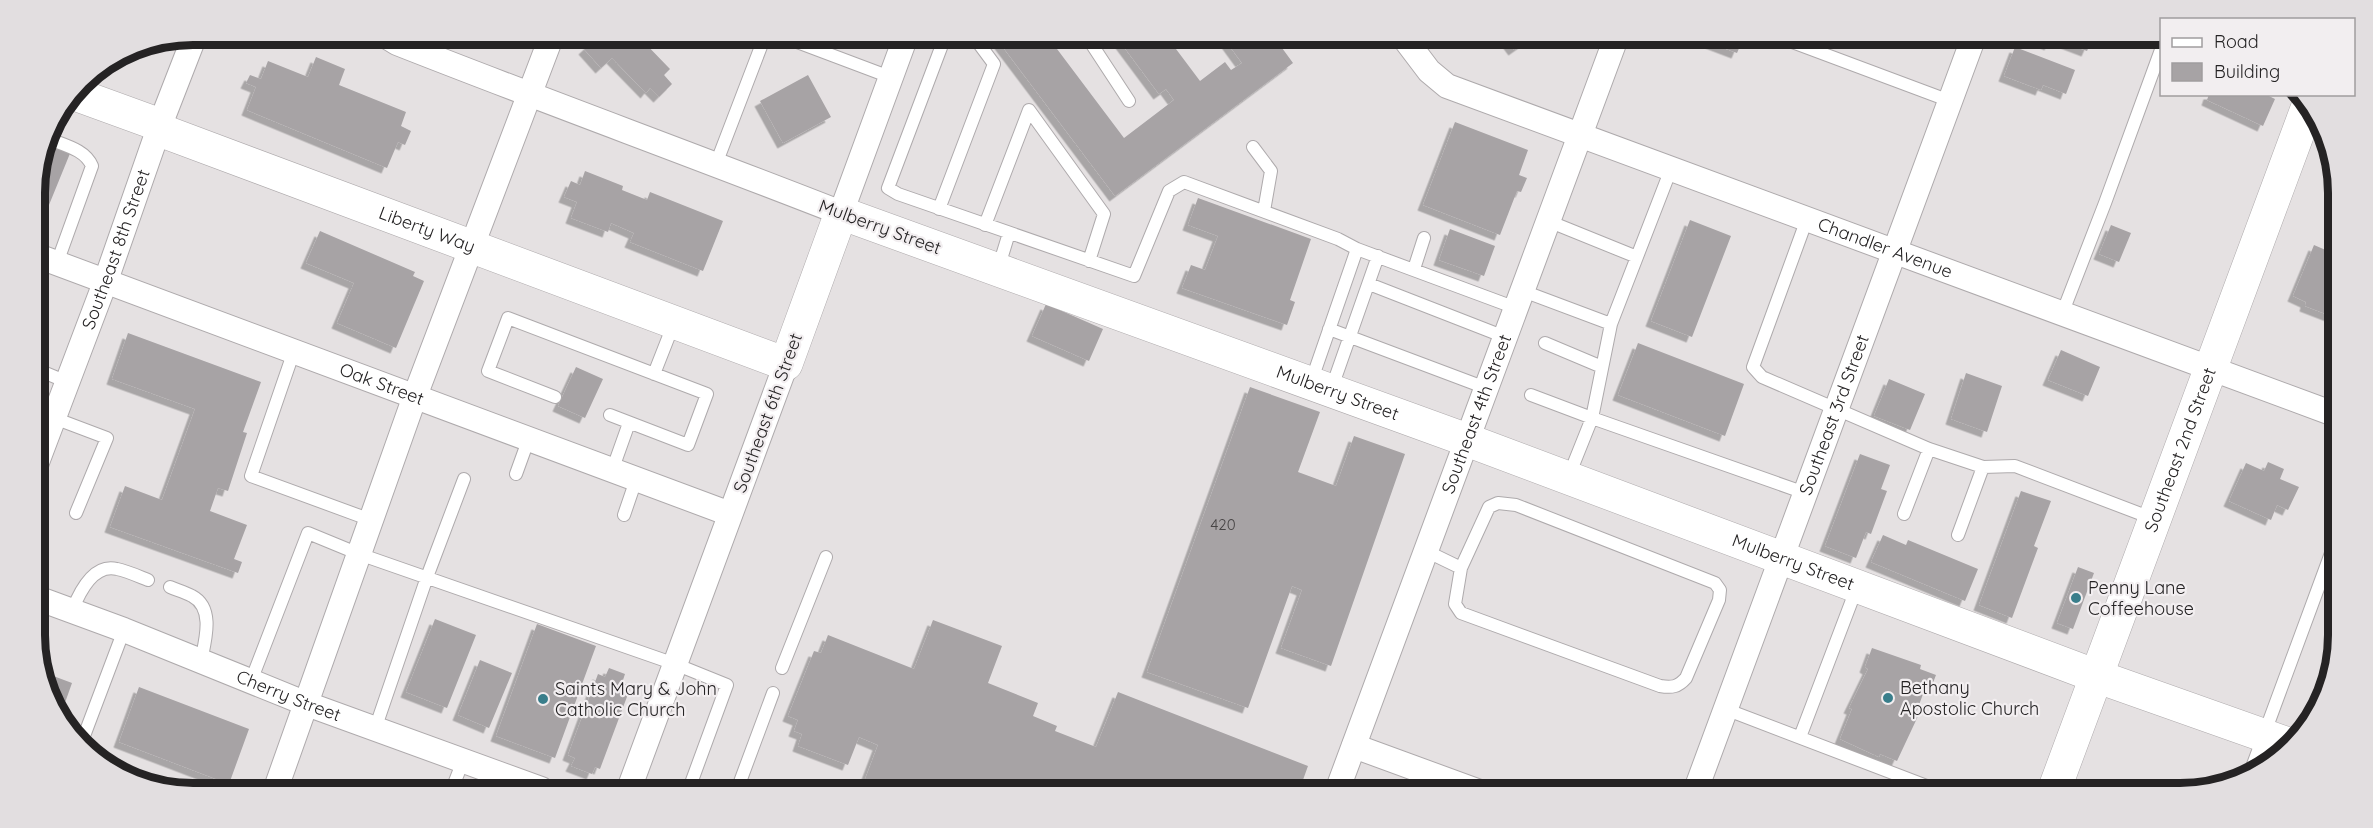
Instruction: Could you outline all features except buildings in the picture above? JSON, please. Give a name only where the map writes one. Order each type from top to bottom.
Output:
[{"type":"street","name":"Southeast 8th Street","points":[[46,424],[67,382],[106,280],[191,45]]},
{"type":"street","name":"Mulberry Street","points":[[402,45],[841,213],[1321,386],[2096,676],[2278,740]]},
{"type":"street","points":[[278,783],[414,396],[548,45]]},
{"type":"street","name":"Southeast 6th Street","points":[[631,783],[902,45]]},
{"type":"street","name":"Chandler Avenue","points":[[1410,45],[1439,81],[2328,412]]},
{"type":"street","name":"Southeast 4th Street","points":[[1340,783],[1613,45]]},
{"type":"street","name":"Southeast 3rd Street","points":[[1698,783],[1972,45]]},
{"type":"street","name":"Liberty Way","points":[[81,96],[160,125],[165,132],[786,364]]},
{"type":"street","name":"Southeast 2nd Street","points":[[2057,783],[2305,114]]},
{"type":"street","name":"Oak Street","points":[[46,259],[613,468],[730,514]]},
{"type":"street","name":"Cherry Street","points":[[45,601],[124,630],[307,704],[524,783]]},
{"type":"street","points":[[1354,746],[1439,783]]},
{"type":"lane","points":[[716,164],[762,45]]},
{"type":"lane","points":[[805,45],[890,77]]},
{"type":"lane","points":[[942,45],[888,188],[898,194],[1134,276],[1169,191],[1184,182],[1414,269],[1611,324]]},
{"type":"lane","points":[[939,208],[994,64],[980,45]]},
{"type":"lane","points":[[1092,45],[1129,101]]},
{"type":"lane","points":[[1800,45],[1950,101]]},
{"type":"lane","points":[[2062,314],[2106,203],[2160,53]]},
{"type":"lane","points":[[985,225],[1029,110],[1104,214],[1089,261]]},
{"type":"lane","points":[[46,259],[92,166],[89,158],[80,152],[54,141]]},
{"type":"lane","points":[[1253,147],[1271,171],[1264,211]]},
{"type":"lane","points":[[1568,478],[1592,418],[1611,324],[1671,169]]},
{"type":"lane","points":[[1807,219],[1753,367],[1762,377],[1929,449],[1983,467],[2015,466],[2155,520]]},
{"type":"lane","points":[[1548,221],[1637,257]]},
{"type":"lane","points":[[997,270],[1009,233]]},
{"type":"lane","points":[[1414,269],[1425,238]]},
{"type":"lane","points":[[1321,386],[1329,328],[1357,249]]},
{"type":"lane","points":[[1321,386],[1350,336],[1378,256]]},
{"type":"lane","points":[[1369,284],[1505,337]]},
{"type":"lane","points":[[555,397],[488,371],[508,318],[707,394],[688,445],[610,415]]},
{"type":"lane","points":[[654,374],[675,322]]},
{"type":"lane","points":[[1329,328],[1486,388]]},
{"type":"lane","points":[[1545,343],[1602,368]]},
{"type":"lane","points":[[294,351],[251,476],[371,520]]},
{"type":"lane","points":[[45,373],[67,382]]},
{"type":"lane","points":[[1531,394],[1592,418],[1805,493]]},
{"type":"lane","points":[[613,468],[630,423]]},
{"type":"lane","points":[[46,424],[107,438],[76,513]]},
{"type":"lane","points":[[516,474],[528,438]]},
{"type":"lane","points":[[1904,514],[1929,449]]},
{"type":"lane","points":[[1958,535],[1983,467]]},
{"type":"lane","points":[[624,515],[637,477]]},
{"type":"lane","points":[[375,729],[427,577],[464,479]]},
{"type":"lane","points":[[1498,503],[1516,505],[1715,583],[1719,590],[1719,600],[1686,678],[1680,685],[1671,688],[1660,686],[1461,613],[1455,604],[1461,568],[1489,507],[1498,503]]},
{"type":"lane","points":[[251,681],[308,533],[359,554],[675,664],[728,685],[691,783]]},
{"type":"lane","points":[[1426,551],[1461,568]]},
{"type":"lane","points":[[782,668],[826,557]]},
{"type":"lane","points":[[2263,757],[2278,740],[2328,566]]},
{"type":"lane","points":[[72,611],[81,590],[97,573],[114,568],[148,580]]},
{"type":"lane","points":[[1800,737],[1857,586]]},
{"type":"lane","points":[[170,587],[194,596],[204,607],[207,631],[201,661]]},
{"type":"lane","points":[[84,735],[124,630]]},
{"type":"lane","points":[[739,783],[773,693]]},
{"type":"lane","points":[[1725,709],[1919,783]]},
{"type":"lane","points":[[454,783],[463,761]]},
{"type":"place","name":"Penny Lane Coffeehouse","points":[[2076,598]]},
{"type":"place","name":"Bethany Apostolic Church","points":[[1888,698]]},
{"type":"place","name":"Saints Mary & John Catholic Church","points":[[543,699]]}]
